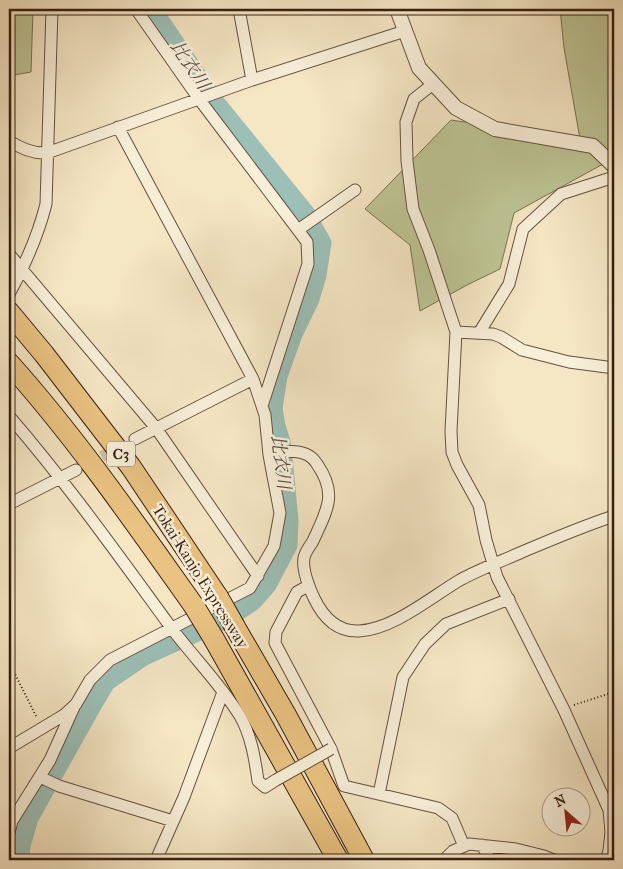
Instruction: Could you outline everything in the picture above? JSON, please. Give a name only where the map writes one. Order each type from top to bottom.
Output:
[{"type":"highway","name":"Tokai-Kanjo Expressway","points":[[12,315],[84,405],[130,467],[218,597],[286,715],[364,860]]},
{"type":"highway","name":"Tokai-Kanjo Expressway","points":[[9,363],[113,493],[194,606],[338,860]]},
{"type":"street","points":[[9,294],[23,269],[40,230],[46,204],[52,9]]},
{"type":"street","points":[[136,9],[199,98],[306,242],[308,264],[262,406]]},
{"type":"street","points":[[238,9],[252,80]]},
{"type":"street","points":[[397,9],[419,68],[456,108],[495,129],[593,146],[614,166]]},
{"type":"street","points":[[9,141],[25,150],[47,153],[199,98],[405,31]]},
{"type":"street","points":[[433,84],[414,99],[406,122],[407,161],[413,209],[429,250],[456,332],[451,431],[452,452],[479,505],[497,577],[564,710],[609,810],[611,832],[606,860]]},
{"type":"street","points":[[9,833],[12,821],[50,760],[76,704],[90,680],[110,660],[250,588],[274,546],[280,512],[269,455],[265,415],[253,380],[118,127]]},
{"type":"street","points":[[479,333],[509,284],[523,229],[562,194],[614,177]]},
{"type":"street","points":[[298,230],[355,190]]},
{"type":"street","points":[[9,254],[156,428],[258,576]]},
{"type":"street","points":[[456,332],[500,336],[522,350],[569,362],[614,368]]},
{"type":"street","points":[[135,439],[253,380]]},
{"type":"street","points":[[9,416],[83,508],[172,629],[223,692],[240,717],[254,750],[258,781],[265,787],[331,749]]},
{"type":"street","points":[[269,455],[295,450],[314,459],[326,477],[329,499],[322,520],[304,558],[308,586],[315,601],[332,624],[349,631],[374,628],[402,617],[461,580],[585,525],[614,516]]},
{"type":"street","points":[[9,504],[76,470]]},
{"type":"street","points":[[308,586],[297,592],[276,632],[274,642],[331,749],[344,786],[438,808],[452,818],[464,846]]},
{"type":"street","points":[[379,794],[403,677],[425,644],[446,624],[509,599]]},
{"type":"street","points":[[156,860],[184,797],[223,692]]},
{"type":"street","points":[[9,748],[64,715],[76,704]]},
{"type":"street","points":[[40,777],[59,786],[173,822]]},
{"type":"street","points":[[444,860],[453,851],[470,844],[516,849],[554,860]]},
{"type":"street","points":[[482,845],[490,860]]},
{"type":"path","points":[[9,662],[42,728]]},
{"type":"path","points":[[564,710],[586,700],[614,692]]},
{"type":"green space","points":[[9,9],[33,9],[31,72],[9,76]]},
{"type":"green space","points":[[560,9],[614,9],[614,158],[514,213],[500,269],[420,311],[410,245],[365,209],[451,120],[580,139],[564,48]]},
{"type":"waterway","name":"比衣川","points":[[20,860],[21,846],[29,818],[106,682],[144,656],[228,618],[253,601],[267,585],[288,545],[289,521],[284,467],[281,442],[273,408],[278,376],[293,334],[310,299],[317,275],[322,243],[306,214],[215,102],[152,9]]},
{"type":"tunnel","points":[[87,464],[135,439]]}]
